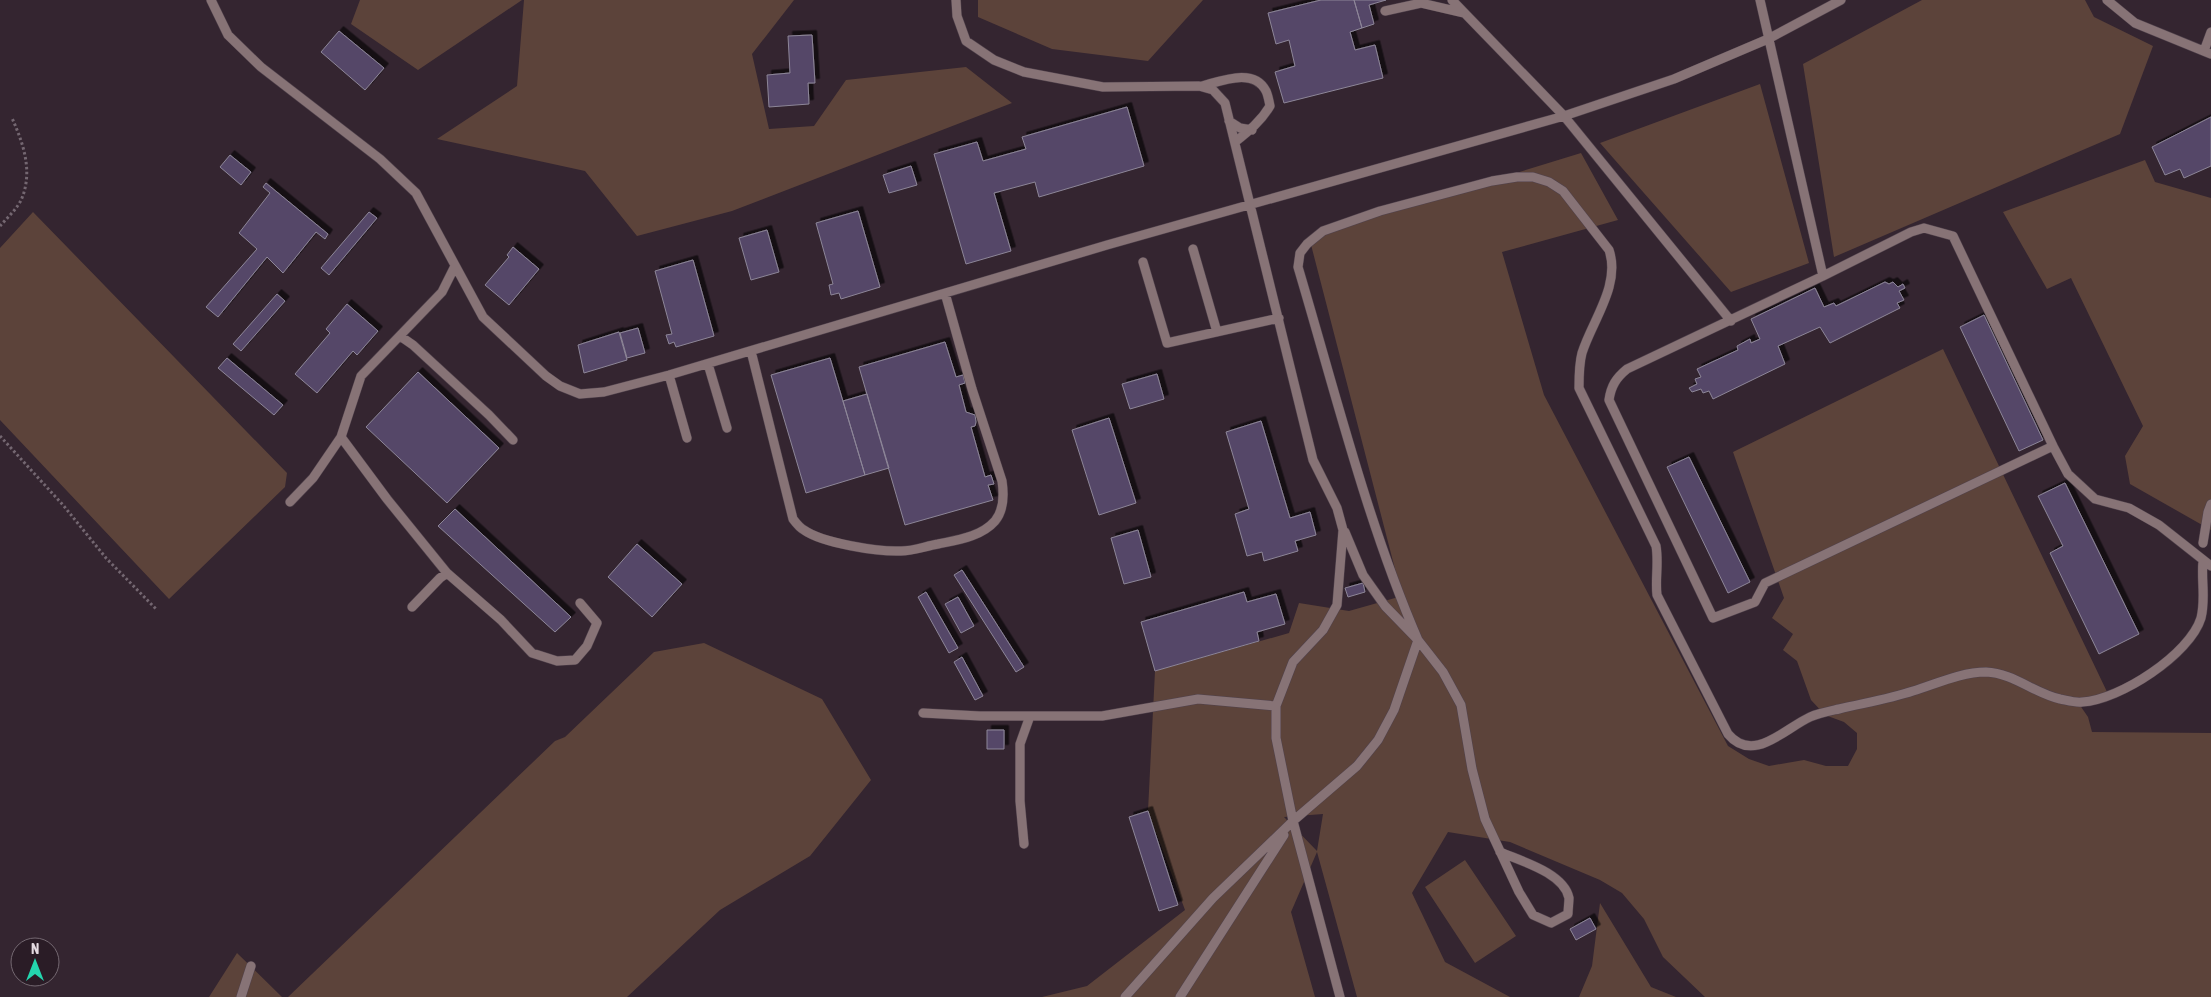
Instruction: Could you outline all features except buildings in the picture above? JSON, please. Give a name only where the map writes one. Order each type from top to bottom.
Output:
[{"type":"lane","points":[[211,0],[228,35],[261,67],[380,159],[416,193],[454,268],[483,317],[546,376],[560,386],[580,394],[604,392],[708,364],[1107,245],[1564,116],[1674,79],[1768,39],[1841,0]]},
{"type":"lane","points":[[956,0],[957,16],[966,41],[994,60],[1024,72],[1103,87],[1199,86],[1243,77],[1256,79],[1266,90],[1270,106],[1252,130],[1235,142]]},
{"type":"lane","points":[[1452,0],[1564,116],[1731,321]]},
{"type":"lane","points":[[1760,0],[1823,276]]},
{"type":"lane","points":[[2107,0],[2135,23],[2207,53],[2211,32]]},
{"type":"lane","points":[[1385,11],[1421,3],[1464,13]]},
{"type":"lane","points":[[1219,97],[1231,79]]},
{"type":"lane","points":[[1199,86],[1213,90],[1225,103],[1314,460],[1337,508],[1343,530],[1363,575],[1385,606],[1418,640],[1443,672],[1461,705],[1472,769],[1483,811],[1500,852],[1519,892],[1533,915],[1551,923],[1568,914],[1569,897],[1557,879],[1533,865],[1500,852]]},
{"type":"lane","points":[[1229,121],[1240,128],[1252,130]]},
{"type":"lane","points":[[1125,997],[1213,898],[1293,821],[1357,766],[1378,740],[1394,710],[1418,640],[1396,591],[1378,538],[1298,267],[1300,253],[1306,244],[1323,231],[1380,211],[1492,181],[1517,177],[1533,177],[1549,182],[1562,191],[1609,250],[1612,258],[1610,284],[1579,365],[1579,388],[1656,546],[1658,557],[1657,595],[1728,734],[1736,744],[1744,746],[1762,745],[1811,716],[1911,692],[1970,674],[1985,672],[2003,674],[2058,698],[2081,702],[2103,698],[2126,688],[2151,672],[2193,635],[2200,618],[2205,596],[2207,564],[2160,524],[2129,508],[2095,499],[2068,474],[1953,236],[1924,228],[1911,232],[1731,321],[1628,369],[1618,376],[1611,388],[1610,400],[1713,618],[1755,602],[1765,583],[2053,446]]},
{"type":"lane","points":[[1193,249],[1218,332]]},
{"type":"lane","points":[[1143,262],[1167,343],[1279,318]]},
{"type":"lane","points":[[290,502],[313,478],[341,437],[362,376],[442,292],[454,268]]},
{"type":"lane","points":[[751,351],[793,519],[804,530],[825,540],[881,550],[903,551],[962,540],[979,532],[995,521],[1001,509],[1004,494],[1002,481],[972,390],[945,293]]},
{"type":"lane","points":[[400,336],[413,345],[489,414],[513,440]]},
{"type":"lane","points":[[708,364],[727,428]]},
{"type":"lane","points":[[669,375],[687,438]]},
{"type":"lane","points":[[341,437],[387,499],[447,573],[501,620],[532,653],[557,661],[575,660],[587,646],[597,623],[580,603]]},
{"type":"lane","points":[[2203,543],[2211,504]]},
{"type":"lane","points":[[1340,997],[1293,821],[1276,738],[1276,706],[1293,662],[1323,630],[1337,604],[1343,530]]},
{"type":"lane","points":[[412,607],[447,573]]},
{"type":"lane","points":[[923,713],[1102,716],[1198,699],[1276,706]]},
{"type":"lane","points":[[1024,844],[1020,801],[1020,744],[1030,716]]},
{"type":"lane","points":[[1180,997],[1293,821]]},
{"type":"lane","points":[[241,997],[251,966]]},
{"type":"path","points":[[0,226],[22,199],[28,172],[24,145],[12,118]]},
{"type":"path","points":[[0,436],[63,505],[106,558],[157,610]]},
{"type":"shaded area","points":[[360,0],[522,0],[418,70],[351,24]]},
{"type":"shaded area","points":[[524,0],[794,0],[752,54],[769,129],[814,126],[846,80],[966,67],[1012,103],[732,211],[637,236],[585,171],[437,139],[517,86]]},
{"type":"shaded area","points":[[978,0],[1203,0],[1148,61],[1052,49],[978,17]]},
{"type":"shaded area","points":[[1922,0],[2085,0],[2094,17],[2153,46],[2120,134],[1834,257],[1803,64]]},
{"type":"shaded area","points":[[1760,84],[1809,263],[1731,292],[1600,143]]},
{"type":"shaded area","points":[[1581,153],[1618,220],[1502,252],[1544,395],[1728,746],[1749,759],[1769,766],[1804,760],[1826,766],[1848,766],[1857,749],[1857,733],[1844,722],[1825,715],[1811,700],[1797,661],[1783,650],[1793,634],[1772,618],[1784,598],[1733,452],[1943,349],[2109,696],[2077,701],[2088,717],[2092,732],[2211,733],[2211,997],[1705,997],[1663,957],[1644,919],[1622,893],[1600,880],[1510,842],[1448,832],[1412,893],[1445,962],[1510,997],[1357,997],[1317,852],[1291,912],[1315,997],[1042,997],[1087,986],[1185,910],[1148,811],[1155,671],[1289,633],[1299,603],[1349,611],[1402,596],[1309,237]],"holes":[[[1323,814],[1317,851],[1284,817]]]},
{"type":"shaded area","points":[[2145,160],[2155,182],[2211,198],[2211,530],[2130,484],[2125,456],[2143,426],[2071,278],[2047,289],[2003,212]]},
{"type":"shaded area","points":[[33,212],[287,473],[285,487],[169,599],[0,420],[0,248]]},
{"type":"shaded area","points":[[704,643],[822,699],[871,780],[810,856],[720,910],[627,997],[288,997],[555,741],[565,737],[654,652]]},
{"type":"shaded area","points":[[1465,860],[1516,936],[1475,963],[1425,887]]},
{"type":"shaded area","points":[[1600,903],[1651,987],[1676,997],[1579,997],[1592,966]]},
{"type":"shaded area","points":[[237,953],[282,997],[209,997]]}]
